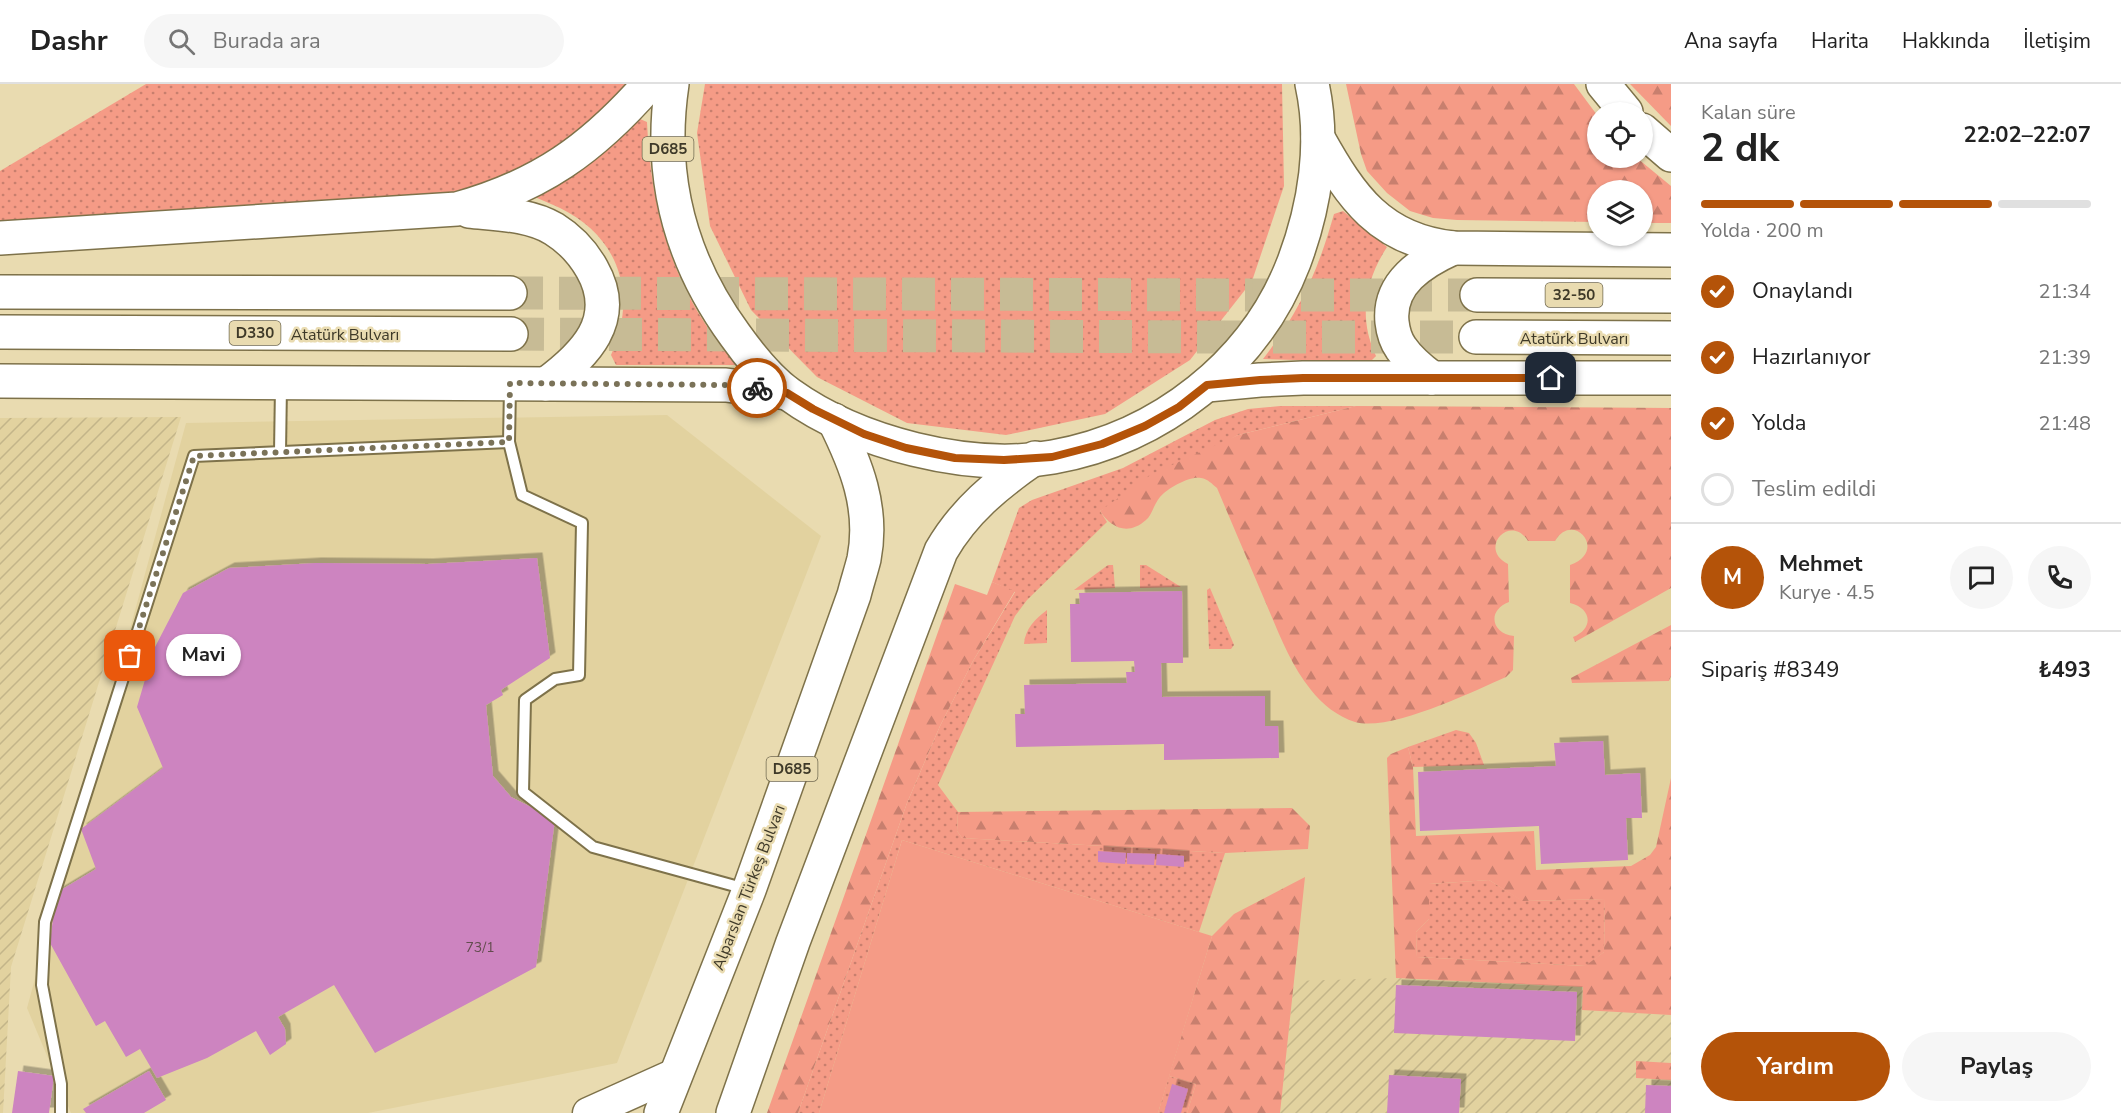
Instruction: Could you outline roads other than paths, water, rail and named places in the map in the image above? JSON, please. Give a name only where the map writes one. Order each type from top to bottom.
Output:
[{"type":"main road","points":[[0,238],[457,209],[512,191],[577,155],[609,127],[649,84]]},
{"type":"main road","name":"D685","points":[[672,84],[668,163],[676,214],[694,267],[718,312],[747,352],[787,393],[864,434],[906,448],[955,458],[1004,460],[1052,457],[1102,444],[1145,426],[1179,407],[1229,364],[1260,326],[1286,284],[1303,236],[1315,188],[1318,138],[1312,84]]},
{"type":"main road","points":[[1603,84],[1618,102]]},
{"type":"main road","points":[[1318,138],[1354,197],[1374,215],[1411,238],[1430,245],[1453,248],[1671,250]]},
{"type":"main road","points":[[1653,139],[1671,155]]},
{"type":"main road","points":[[457,209],[531,220],[553,229],[570,241],[586,259],[597,277],[602,298],[602,318],[593,339],[584,352],[546,384]]},
{"type":"main road","points":[[1432,378],[1411,361],[1400,346],[1393,332],[1391,314],[1394,298],[1402,282],[1431,258],[1453,248]]},
{"type":"main road","points":[[0,292],[510,293]]},
{"type":"main road","name":"32-50","points":[[1477,295],[1671,296]]},
{"type":"main road","name":"Atatürk Bulvarı","points":[[0,332],[511,334]]},
{"type":"main road","name":"Atatürk Bulvarı","points":[[1476,337],[1671,338]]},
{"type":"main road","points":[[1207,385],[1260,380],[1671,378]]},
{"type":"main road","points":[[0,381],[726,385],[787,393]]},
{"type":"main road","name":"Alparslan Türkeş Bulvarı","points":[[661,1113],[749,890],[854,595],[864,557],[866,533],[864,494],[850,452],[834,420]]},
{"type":"main road","name":"D685","points":[[733,1113],[793,942],[941,551],[972,508],[1004,480],[1035,458]]},
{"type":"street","points":[[588,1113],[676,1073]]},
{"type":"lane","points":[[280,452],[281,382]]},
{"type":"lane","points":[[510,383],[509,442],[522,495],[582,523],[579,675],[555,679],[525,700],[523,792],[593,847],[749,890]]},
{"type":"lane","points":[[61,1113],[62,1084],[42,985],[45,922],[194,456],[509,442]]},
{"type":"tunnel","points":[[510,293],[1252,295]]},
{"type":"tunnel","points":[[1252,295],[1477,295]]},
{"type":"tunnel","points":[[511,334],[1224,337]]},
{"type":"tunnel","points":[[1224,337],[1476,337]]},
{"type":"place","name":"Mavi","points":[[130,656]]}]
